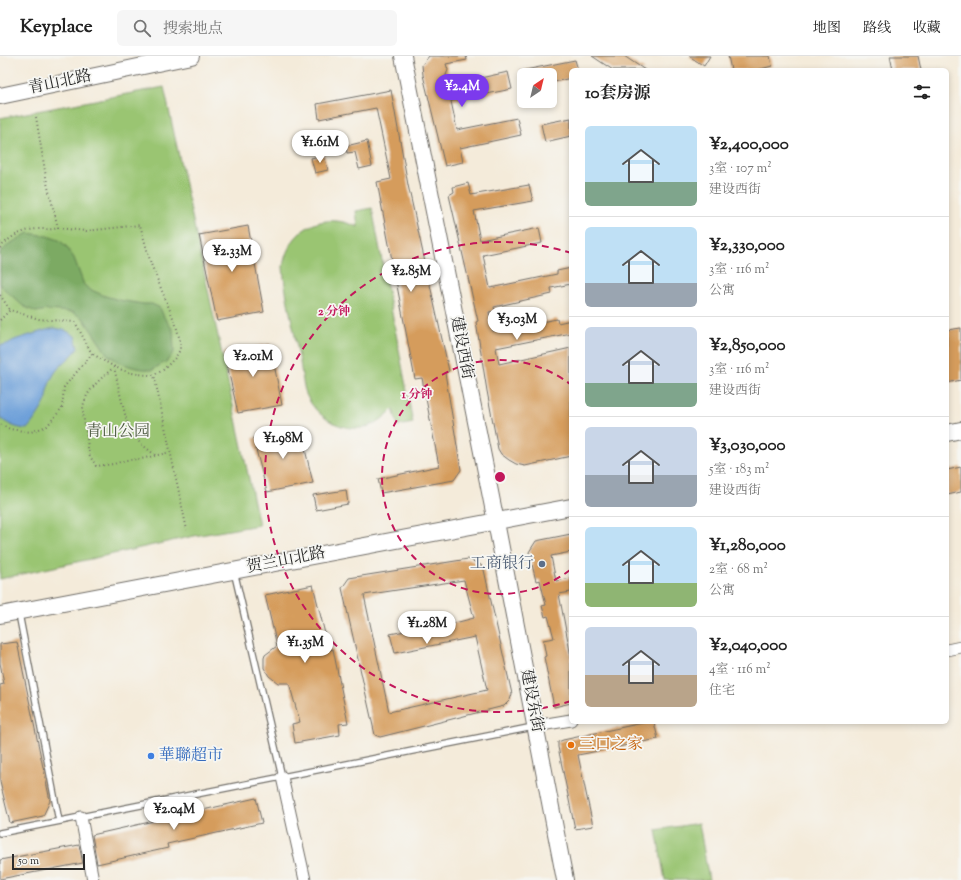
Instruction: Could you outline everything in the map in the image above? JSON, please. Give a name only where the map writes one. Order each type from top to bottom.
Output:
[{"type":"main road","name":"青山北路","points":[[0,96],[191,56]]},
{"type":"main road","name":"建设西街","points":[[403,56],[496,522]]},
{"type":"main road","points":[[949,433],[961,430]]},
{"type":"main road","name":"贺兰山北路","points":[[0,615],[569,507]]},
{"type":"main road","name":"建设东街","points":[[496,522],[565,880]]},
{"type":"street","points":[[949,650],[961,647]]},
{"type":"street","points":[[536,726],[569,720]]},
{"type":"street","points":[[282,777],[305,880]]},
{"type":"street","points":[[81,817],[93,880]]},
{"type":"lane","points":[[234,571],[282,777]]},
{"type":"lane","points":[[18,611],[59,822]]},
{"type":"lane","points":[[0,833],[536,726]]},
{"type":"path","points":[[36,117],[47,183],[58,228]]},
{"type":"path","points":[[0,248],[6,241],[26,230],[52,230],[58,228],[86,231],[140,225],[151,264],[176,325],[180,341],[180,350],[175,358],[163,370],[154,375],[142,375],[123,371],[92,354],[75,322],[39,320],[10,310],[0,294]]},
{"type":"path","points":[[0,320],[10,310]]},
{"type":"path","points":[[0,424],[10,429],[31,432],[47,426],[62,408],[64,387],[92,354]]},
{"type":"path","points":[[114,367],[97,382],[88,394],[83,407],[83,417],[91,459],[94,461],[96,466],[114,464],[126,460],[171,452]]},
{"type":"path","points":[[114,367],[130,430],[140,443],[155,456]]},
{"type":"path","points":[[154,375],[187,530]]},
{"type":"green space","name":"青山公园","points":[[164,87],[259,525],[194,536],[0,579],[0,118]]},
{"type":"green space","points":[[372,208],[413,423],[398,426],[393,409],[374,424],[357,428],[338,425],[322,416],[310,402],[306,394],[287,299],[283,267],[285,256],[290,246],[303,231],[311,225],[332,221],[345,222],[358,227],[356,211]]},
{"type":"green space","points":[[28,233],[47,236],[59,240],[66,246],[74,258],[84,285],[89,289],[119,300],[152,304],[160,308],[165,319],[173,330],[174,352],[167,361],[152,370],[136,368],[120,363],[107,354],[83,318],[72,312],[47,310],[36,312],[23,306],[1,286],[0,253],[8,245]]},
{"type":"green space","points":[[699,823],[709,880],[665,880],[656,830]]},
{"type":"water","points":[[54,328],[65,330],[75,336],[78,348],[51,379],[44,404],[27,429],[19,428],[6,423],[0,418],[0,345]]},
{"type":"building","points":[[429,56],[466,56],[467,60],[446,64],[448,70],[446,75],[448,85],[508,72],[512,89],[451,101],[457,130],[517,118],[521,135],[460,148],[463,162],[445,166],[423,75],[422,65]]},
{"type":"building","points":[[592,56],[624,56],[642,68],[610,68]]},
{"type":"building","points":[[689,56],[710,56],[704,66]]},
{"type":"building","points":[[728,56],[770,56],[772,66],[764,68],[731,68]]},
{"type":"building","points":[[890,56],[918,56],[921,68],[893,68]]},
{"type":"building","points":[[575,60],[577,68],[569,68],[569,78],[557,81],[557,68],[535,68]]},
{"type":"building","points":[[391,90],[408,185],[449,371],[445,373],[461,470],[454,480],[381,493],[378,479],[439,466],[422,378],[415,379],[377,182],[391,179],[376,108],[319,119],[317,104]]},
{"type":"building","points":[[569,118],[569,136],[545,142],[541,124]]},
{"type":"building","points":[[367,141],[372,166],[359,169],[355,152],[347,153],[346,146]]},
{"type":"building","points":[[324,155],[328,170],[315,173],[311,158]]},
{"type":"building","points":[[468,183],[471,195],[529,185],[533,201],[474,211],[480,240],[539,228],[542,243],[483,255],[490,288],[557,274],[557,271],[569,268],[569,284],[551,288],[552,294],[494,307],[495,311],[489,312],[493,331],[557,319],[558,323],[569,320],[569,333],[496,348],[499,364],[569,348],[569,456],[525,466],[516,464],[509,460],[501,454],[498,449],[476,322],[478,321],[449,195],[454,192],[453,187]]},
{"type":"building","points":[[248,226],[264,312],[217,321],[199,235]]},
{"type":"building","points":[[961,328],[961,380],[949,383],[949,330]]},
{"type":"building","points":[[270,344],[282,405],[238,413],[224,352]]},
{"type":"building","points":[[300,428],[313,483],[267,492],[253,438]]},
{"type":"building","points":[[961,467],[961,492],[949,495],[949,470]]},
{"type":"building","points":[[346,490],[348,504],[316,510],[313,495]]},
{"type":"building","points":[[569,534],[569,552],[551,556],[556,581],[569,578],[569,592],[559,594],[569,646],[569,703],[554,707],[544,657],[546,656],[543,640],[554,638],[548,616],[545,617],[542,606],[546,605],[540,580],[536,581],[529,552],[536,541]]},
{"type":"building","points":[[468,559],[481,565],[484,570],[512,694],[510,700],[504,706],[380,737],[375,735],[342,588],[349,578]],"holes":[[[464,580],[474,618],[451,624],[451,622],[390,634],[395,653],[475,637],[487,690],[389,712],[364,595]]]},
{"type":"building","points":[[313,585],[329,650],[333,649],[348,723],[339,724],[340,735],[295,743],[292,724],[300,722],[289,683],[278,683],[269,676],[264,668],[265,655],[277,646],[265,595]]},
{"type":"building","points":[[17,642],[50,801],[43,816],[10,823],[0,782],[0,685],[4,684],[0,663],[0,644]]},
{"type":"building","points":[[638,724],[654,724],[658,739],[578,755],[593,826],[575,829],[558,747],[558,742]]},
{"type":"building","points":[[256,798],[262,823],[167,844],[168,848],[97,864],[92,835]]},
{"type":"building","points":[[79,845],[83,863],[0,879],[0,860]]},
{"type":"place","name":"工商银行","points":[[542,564]]},
{"type":"place","name":"三口之家","points":[[571,745]]},
{"type":"place","name":"華聯超市","points":[[151,756]]}]
